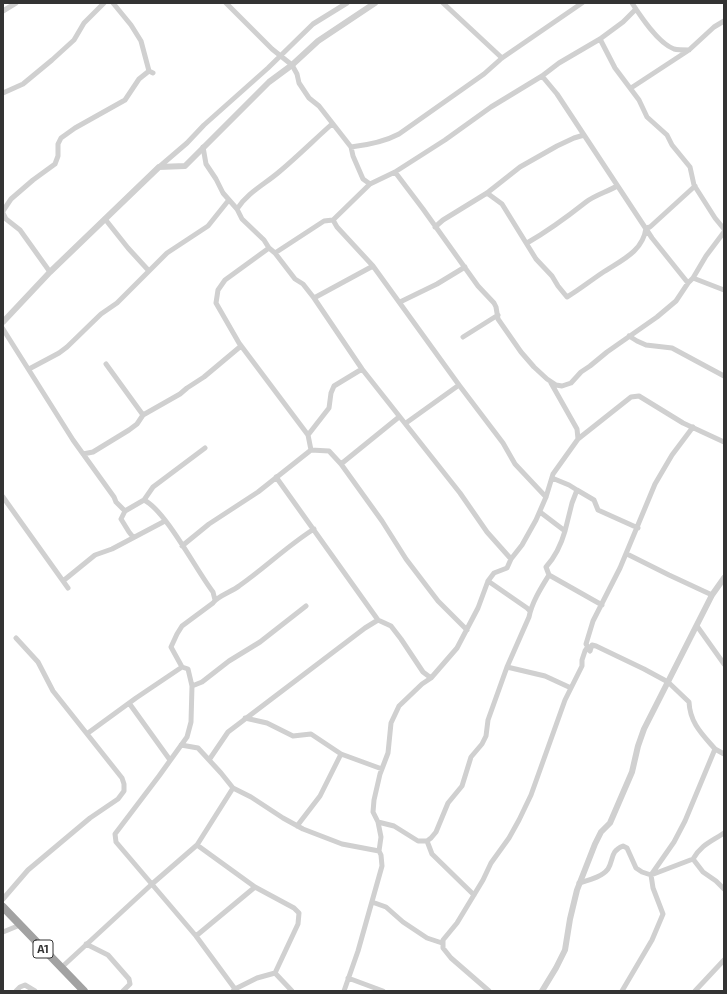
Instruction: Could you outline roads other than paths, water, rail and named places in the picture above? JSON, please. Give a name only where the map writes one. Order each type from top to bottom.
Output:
[{"type":"highway","name":"A1","points":[[3,906],[20,926],[84,991]]},
{"type":"street","points":[[3,11],[16,3]]},
{"type":"street","points":[[3,93],[23,84],[52,60],[74,40],[84,23],[104,3]]},
{"type":"street","points":[[50,272],[20,230],[6,219],[3,212],[11,198],[54,164],[58,156],[58,144],[61,138],[74,128],[125,100],[139,79],[151,72],[141,41],[131,25],[113,3]]},
{"type":"street","points":[[226,3],[272,49],[292,65],[299,83],[309,98],[319,106],[351,147],[353,156],[363,179],[370,184]]},
{"type":"street","points":[[3,322],[50,272],[159,167],[187,143],[204,125],[314,24],[347,3]]},
{"type":"street","points":[[159,167],[185,166],[269,82],[292,65],[318,41],[375,3]]},
{"type":"street","points":[[443,3],[502,58]]},
{"type":"street","points":[[351,147],[372,145],[399,134],[484,74],[502,58],[582,3]]},
{"type":"street","points":[[632,3],[651,30],[664,43],[674,49],[690,50]]},
{"type":"street","points":[[275,253],[324,221],[332,220],[370,184],[396,172],[445,140],[491,107],[542,76],[559,63],[600,39],[623,22],[636,9]]},
{"type":"street","points":[[631,88],[690,50],[714,27],[724,21]]},
{"type":"street","points":[[600,39],[615,68],[639,100],[647,117],[667,135],[672,145],[690,167],[695,186],[715,218],[724,228]]},
{"type":"street","points":[[542,76],[557,94],[616,186],[652,238],[688,284]]},
{"type":"street","points":[[236,209],[251,193],[278,174],[332,124]]},
{"type":"street","points":[[435,227],[443,220],[487,193],[520,167],[562,144],[584,135]]},
{"type":"street","points":[[203,147],[206,164],[228,200],[242,219],[264,240],[295,279],[303,284],[362,370],[399,418],[406,423],[485,528],[511,559]]},
{"type":"street","points":[[396,172],[478,286],[494,304],[498,319],[521,352],[534,368],[551,383],[577,429],[578,439]]},
{"type":"street","points":[[527,243],[544,234],[587,201],[606,193],[616,186]]},
{"type":"street","points":[[646,228],[650,227],[695,186]]},
{"type":"street","points":[[487,193],[502,204],[536,259],[552,276],[567,298],[634,252],[643,241],[646,228]]},
{"type":"street","points":[[29,369],[67,347],[101,314],[117,303],[167,253],[208,226],[228,200]]},
{"type":"street","points":[[105,219],[149,271]]},
{"type":"street","points":[[332,220],[373,266],[400,302],[459,385],[503,442],[514,464],[546,497]]},
{"type":"street","points":[[551,383],[562,386],[571,383],[581,372],[676,301],[724,232]]},
{"type":"street","points":[[643,241],[652,238]]},
{"type":"street","points":[[269,248],[225,280],[218,290],[216,303],[241,346],[308,435],[311,450]]},
{"type":"street","points":[[314,298],[373,266]]},
{"type":"street","points":[[400,302],[437,284],[464,267]]},
{"type":"street","points":[[693,278],[724,290]]},
{"type":"street","points":[[463,337],[498,315]]},
{"type":"street","points":[[3,328],[83,454],[116,502],[125,511]]},
{"type":"street","points":[[629,336],[646,345],[672,348],[724,376]]},
{"type":"street","points":[[83,454],[93,452],[120,436],[137,424],[143,415],[180,394],[204,377],[241,346]]},
{"type":"street","points":[[106,364],[143,415]]},
{"type":"street","points":[[308,435],[329,408],[331,393],[334,386],[362,370]]},
{"type":"street","points":[[406,423],[459,385]]},
{"type":"street","points":[[344,991],[358,951],[382,866],[379,851],[381,838],[378,822],[373,812],[374,800],[382,769],[390,747],[391,723],[399,706],[422,684],[431,678],[449,658],[467,630],[478,608],[488,581],[494,573],[506,568],[522,545],[540,512],[553,474],[563,458],[578,439],[631,397],[639,396],[683,423],[724,442]]},
{"type":"street","points":[[341,464],[399,418]]},
{"type":"street","points":[[590,651],[586,644],[593,621],[627,554],[655,484],[672,455],[693,427]]},
{"type":"street","points":[[134,537],[121,519],[125,511],[144,500],[153,487],[205,448]]},
{"type":"street","points":[[182,546],[210,524],[258,492],[311,450],[329,451],[341,464],[382,521],[406,559],[438,601],[467,630]]},
{"type":"street","points":[[276,477],[378,620],[391,626],[423,672],[431,678]]},
{"type":"street","points":[[552,478],[569,484],[594,500],[598,510],[638,528]]},
{"type":"street","points":[[577,490],[558,550],[546,567],[549,575],[602,605]]},
{"type":"street","points":[[3,497],[68,588]]},
{"type":"street","points":[[144,500],[150,503],[165,521],[213,592],[215,600]]},
{"type":"street","points":[[540,512],[565,531]]},
{"type":"street","points":[[63,581],[95,555],[112,549],[165,521]]},
{"type":"street","points":[[197,845],[255,888],[294,908],[299,913],[298,924],[275,973],[257,978],[234,990],[196,936],[116,842],[115,834],[187,737],[190,722],[192,686],[188,669],[182,667],[172,647],[182,626],[214,603],[215,600],[249,580],[299,538],[314,529]]},
{"type":"street","points":[[627,554],[669,576],[712,595]]},
{"type":"street","points":[[378,822],[394,826],[418,840],[427,841],[436,832],[448,803],[462,786],[471,757],[482,744],[486,736],[488,720],[506,667],[542,586],[549,575]]},
{"type":"street","points":[[542,991],[565,950],[570,919],[579,883],[601,832],[610,823],[617,808],[632,772],[638,746],[644,729],[712,595],[724,579]]},
{"type":"street","points":[[488,581],[527,608],[530,612]]},
{"type":"street","points":[[192,686],[202,682],[244,651],[260,642],[306,606]]},
{"type":"street","points":[[209,760],[228,732],[365,628],[378,620]]},
{"type":"street","points":[[696,626],[724,664]]},
{"type":"street","points":[[3,899],[28,870],[90,818],[118,799],[124,791],[122,778],[88,733],[53,691],[38,662],[16,638]]},
{"type":"street","points":[[590,651],[592,645],[596,646],[668,682],[689,702],[694,725],[715,749],[724,754]]},
{"type":"street","points":[[489,991],[451,958],[443,948],[442,943],[457,923],[492,863],[510,838],[531,795],[571,688],[579,676],[585,651],[587,648],[590,651]]},
{"type":"street","points":[[88,733],[182,667]]},
{"type":"street","points":[[506,667],[545,676],[571,688]]},
{"type":"street","points":[[129,703],[170,760]]},
{"type":"street","points":[[245,718],[267,723],[293,736],[311,734],[341,754],[382,769]]},
{"type":"street","points":[[181,745],[198,748],[233,788],[247,794],[297,826],[342,844],[379,851]]},
{"type":"street","points":[[622,991],[652,940],[663,914],[651,874],[674,842],[685,822],[715,749]]},
{"type":"street","points":[[297,826],[320,796],[341,754]]},
{"type":"street","points":[[62,967],[152,884],[197,845],[233,788]]},
{"type":"street","points":[[579,883],[603,874],[608,868],[614,852],[623,846],[630,851],[636,868],[642,872],[651,874],[693,859],[698,851],[707,842],[724,833]]},
{"type":"street","points":[[427,841],[432,854],[474,895]]},
{"type":"street","points":[[693,859],[703,872],[716,881],[724,890]]},
{"type":"street","points":[[196,936],[255,888]]},
{"type":"street","points":[[372,902],[386,907],[403,922],[427,938],[442,943]]},
{"type":"street","points":[[3,932],[20,926]]},
{"type":"street","points":[[86,944],[108,955],[129,979],[130,984],[123,991]]},
{"type":"street","points":[[696,991],[724,960]]},
{"type":"street","points":[[275,973],[292,991]]},
{"type":"street","points":[[348,978],[383,991]]},
{"type":"street","points":[[16,991],[20,986],[25,984],[35,991]]}]
